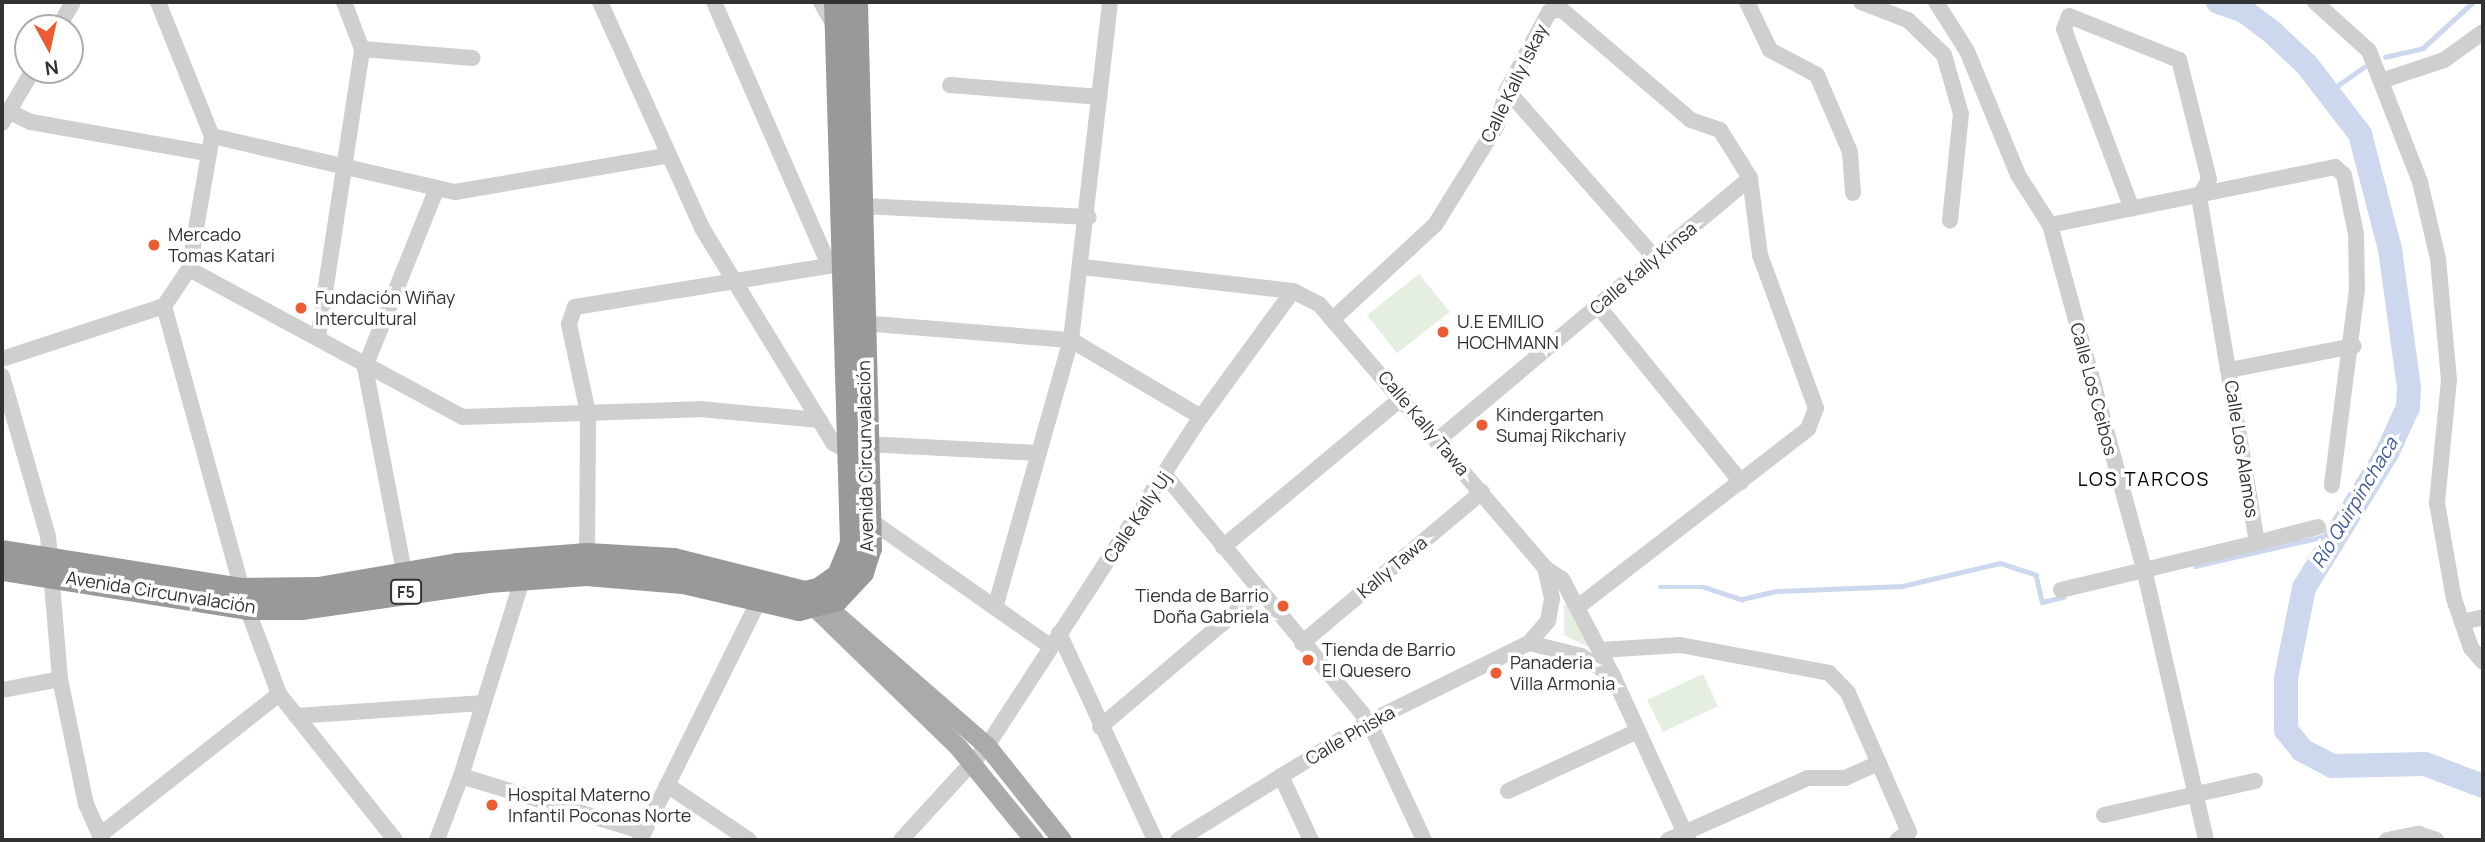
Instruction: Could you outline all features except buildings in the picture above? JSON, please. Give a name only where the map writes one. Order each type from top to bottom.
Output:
[{"type":"highway","name":"Avenida Circunvalación","points":[[841,4],[836,31],[834,264],[860,448]]},
{"type":"highway","name":"Avenida Circunvalación","points":[[406,582],[587,564],[673,559],[763,593],[814,599],[847,560],[860,521],[862,206],[841,4]]},
{"type":"highway","name":"Avenida Circunvalación","points":[[2,551],[48,564],[245,598],[318,588],[523,577],[587,564]]},
{"type":"highway","name":"Avenida Circunvalación","points":[[2,569],[48,564]]},
{"type":"main road","points":[[814,599],[987,746],[1062,840]]},
{"type":"main road","points":[[814,599],[972,762],[1034,840]]},
{"type":"street","points":[[2,359],[164,306],[189,269],[212,136],[158,2]]},
{"type":"street","points":[[318,338],[347,163],[362,49],[344,2]]},
{"type":"street","points":[[600,2],[666,156],[735,282],[833,443],[860,448],[1039,453]]},
{"type":"street","points":[[587,564],[588,413],[569,324],[575,307],[834,264],[714,2]]},
{"type":"street","points":[[995,608],[1071,340],[1089,217],[1110,2]]},
{"type":"street","points":[[1747,2],[1770,50],[1817,75],[1850,152],[1853,192]]},
{"type":"street","points":[[1861,2],[1908,20],[1944,55],[1961,114],[1950,220]]},
{"type":"street","name":"Calle Los Ceibos","points":[[1936,2],[1967,51],[2018,174],[2050,225],[2144,569],[2206,840]]},
{"type":"street","points":[[2315,2],[2353,30],[2384,80],[2438,259],[2449,380],[2437,503],[2462,622],[2483,663]]},
{"type":"street","name":"Calle Kally Iskay","points":[[1333,319],[1436,225],[1497,125],[1507,90],[1549,12],[1561,9],[1691,120],[1720,130],[1750,178]]},
{"type":"street","name":"Calle Los Alamos","points":[[2061,590],[2257,543],[2199,198],[2208,179],[2179,60],[2069,16],[2064,29],[2132,209]]},
{"type":"street","points":[[2384,80],[2444,60],[2483,32]]},
{"type":"street","points":[[362,49],[473,58]]},
{"type":"street","points":[[25,84],[5,117],[207,153]]},
{"type":"street","points":[[950,85],[1100,97]]},
{"type":"street","points":[[1507,90],[1654,258]]},
{"type":"street","points":[[212,136],[347,163],[455,192],[666,156]]},
{"type":"street","points":[[2050,225],[2199,198],[2335,167],[2344,175],[2356,234],[2354,346],[2332,485]]},
{"type":"street","points":[[1580,605],[1808,429],[1815,408],[1760,255],[1750,178]]},
{"type":"street","name":"Calle Kally Kinsa","points":[[1439,439],[1750,178]]},
{"type":"street","points":[[406,582],[365,367],[437,188]]},
{"type":"street","points":[[862,206],[1089,217]]},
{"type":"street","points":[[1082,267],[1293,291]]},
{"type":"street","points":[[189,269],[318,338],[365,367],[463,417],[699,409],[819,420]]},
{"type":"street","name":"Calle Kally Tawa","points":[[1293,291],[1333,319],[1439,439],[1545,568],[1580,605],[1686,836]]},
{"type":"street","name":"Calle Kally Uj","points":[[901,840],[987,746],[1201,417],[1293,291]]},
{"type":"street","points":[[164,306],[245,598],[279,694],[395,840]]},
{"type":"street","points":[[1598,306],[1741,482]]},
{"type":"street","points":[[862,323],[1071,340],[1201,417]]},
{"type":"street","points":[[2229,370],[2354,346]]},
{"type":"street","points":[[2,376],[48,564],[60,679],[86,804],[101,838],[279,694]]},
{"type":"street","points":[[1223,547],[1403,397]]},
{"type":"street","points":[[1165,475],[1369,722],[1424,840]]},
{"type":"street","name":"Kally Tawa","points":[[1303,643],[1482,492]]},
{"type":"street","points":[[860,521],[995,608],[1055,640],[1155,840]]},
{"type":"street","points":[[2257,543],[2318,527]]},
{"type":"street","points":[[1545,568],[1552,598],[1548,621],[1530,643],[1581,656],[1613,676]]},
{"type":"street","points":[[437,840],[461,776],[523,577]]},
{"type":"street","points":[[1100,727],[1259,592]]},
{"type":"street","points":[[461,776],[642,836],[763,593]]},
{"type":"street","points":[[2462,622],[2483,617]]},
{"type":"street","name":"Calle Phiska","points":[[1178,840],[1198,835],[1281,776],[1369,722],[1530,643]]},
{"type":"street","points":[[1601,650],[1680,645],[1829,673],[1847,693],[1909,832],[1897,840]]},
{"type":"street","points":[[2,691],[60,679]]},
{"type":"street","points":[[296,716],[483,703]]},
{"type":"street","points":[[1508,791],[1638,730]]},
{"type":"street","points":[[1668,840],[1686,836],[1808,778],[1845,778],[1879,763]]},
{"type":"street","points":[[1281,776],[1311,840]]},
{"type":"street","points":[[2104,815],[2255,781]]},
{"type":"street","points":[[667,785],[749,840]]},
{"type":"street","points":[[2387,840],[2419,834],[2436,840]]},
{"type":"green space","points":[[1419,274],[1450,312],[1397,353],[1367,315]]},
{"type":"green space","points":[[1564,605],[1573,607],[1590,648],[1564,635]]},
{"type":"green space","points":[[1703,674],[1718,706],[1663,732],[1647,700]]},
{"type":"waterway","name":"Río Quirpinchaca","points":[[2218,2],[2244,11],[2273,33],[2307,65],[2360,134],[2390,249],[2409,388],[2408,407],[2387,453],[2304,588],[2286,678],[2286,730],[2302,750],[2332,766],[2425,764],[2483,786]]},
{"type":"waterway","points":[[2385,57],[2423,48],[2473,2]]},
{"type":"waterway","points":[[2327,93],[2364,67]]},
{"type":"waterway","points":[[2195,566],[2335,534]]},
{"type":"waterway","points":[[1660,587],[1704,587],[1742,599],[1777,591],[1902,586],[2000,563],[2036,575],[2042,602],[2063,597]]},
{"type":"place","name":"Mercado Tomas Katari","points":[[154,245]]},
{"type":"place","name":"Fundación Wiñay Intercultural","points":[[301,308]]},
{"type":"place","name":"U.E EMILIO HOCHMANN","points":[[1443,332]]},
{"type":"place","name":"Kindergarten Sumaj Rikchariy","points":[[1482,425]]},
{"type":"place","name":"Tienda de Barrio Doña Gabriela","points":[[1283,606]]},
{"type":"place","name":"Tienda de Barrio El Quesero","points":[[1308,660]]},
{"type":"place","name":"Panaderia Villa Armonia","points":[[1496,673]]},
{"type":"place","name":"Hospital Materno Infantil Poconas Norte","points":[[492,805]]},
{"type":"district","name":"LOS TARCOS","points":[[2144,480]]}]
